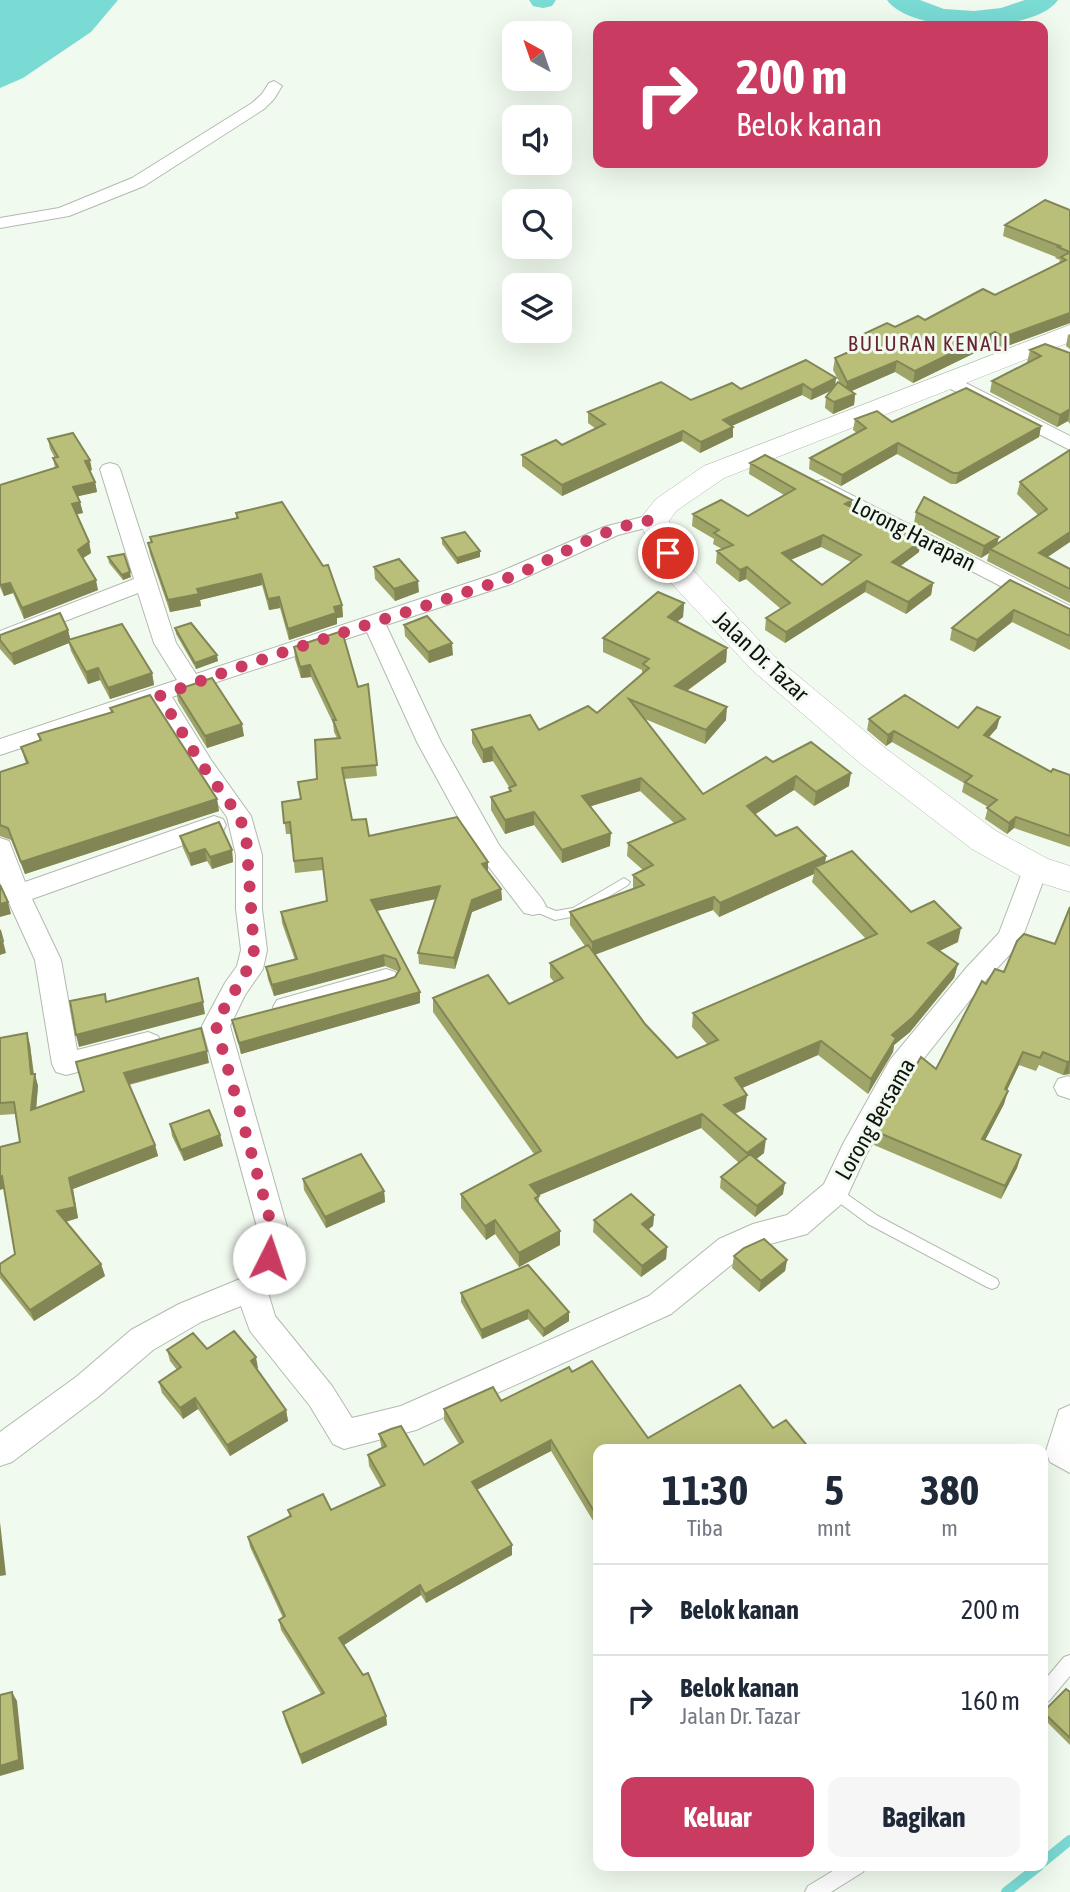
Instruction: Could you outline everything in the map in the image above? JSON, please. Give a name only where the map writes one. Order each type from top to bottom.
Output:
[{"type":"street","points":[[0,223],[63,212],[138,182],[258,106],[269,96],[274,86]]},
{"type":"street","points":[[0,747],[160,696],[373,621],[503,579],[625,526],[654,520],[666,505],[714,472],[771,459],[948,380],[1057,344]]},
{"type":"street","points":[[948,380],[1070,444]]},
{"type":"street","points":[[110,469],[165,643],[191,684]]},
{"type":"street","name":"Lorong Harapan","points":[[807,478],[1070,615]]},
{"type":"street","name":"Jalan Dr. Tazar","points":[[654,520],[673,567],[763,663],[873,756],[984,840],[1035,867],[1070,878]]},
{"type":"street","points":[[0,639],[146,582]]},
{"type":"street","points":[[373,621],[429,742],[489,850],[533,906]]},
{"type":"street","points":[[160,696],[202,765],[239,816],[249,855],[249,909],[254,950],[250,968],[234,990],[195,1031]]},
{"type":"street","points":[[17,895],[239,816]]},
{"type":"street","points":[[0,847],[17,895],[48,960],[66,1064],[386,979]]},
{"type":"street","name":"Lorong Bersama","points":[[251,1288],[261,1322],[321,1396],[344,1434],[405,1420],[660,1305],[730,1248],[764,1233],[796,1225],[835,1192],[853,1152],[900,1068],[976,974],[1011,937],[1035,867]]},
{"type":"street","points":[[0,1451],[88,1387],[142,1340],[190,1313],[251,1288],[269,1258],[272,1227],[195,1031]]},
{"type":"street","points":[[1070,1420],[1062,1451],[1070,1458]]},
{"type":"lane","points":[[533,906],[555,916],[576,912],[624,882]]},
{"type":"lane","points":[[835,1192],[873,1220],[992,1283]]},
{"type":"lane","points":[[1048,1689],[1070,1663]]},
{"type":"lane","points":[[814,1892],[849,1871]]},
{"type":"water","points":[[0,0],[118,0],[91,32],[23,78],[0,88]]},
{"type":"building","points":[[1045,200],[1070,210],[1070,252],[1005,225]]},
{"type":"building","points":[[1070,252],[1070,313],[1004,337],[995,332],[915,371],[897,361],[847,382],[835,358],[867,344],[855,338],[887,323],[895,327],[918,316],[925,320],[983,289],[995,295],[1066,260],[1061,257]]},
{"type":"building","points":[[1045,344],[1070,353],[1070,409],[1060,415],[992,381],[1041,356],[1030,350]]},
{"type":"building","points":[[806,360],[836,378],[812,390],[803,384],[723,420],[733,427],[701,442],[683,431],[562,485],[522,455],[556,440],[562,445],[605,424],[588,412],[661,382],[691,400],[732,383],[741,389]]},
{"type":"building","points":[[838,382],[855,394],[834,402],[826,397]]},
{"type":"building","points":[[966,388],[1041,426],[958,473],[953,473],[898,443],[842,475],[810,458],[866,428],[855,419],[877,411],[892,422]]},
{"type":"building","points":[[73,433],[90,460],[85,461],[95,482],[73,487],[80,502],[72,504],[89,542],[78,550],[96,580],[22,608],[10,583],[0,583],[0,485],[58,467],[53,458],[58,457],[48,439]]},
{"type":"building","points":[[1070,450],[1070,532],[1039,553],[1070,569],[1070,589],[990,549],[1047,509],[1020,482]]},
{"type":"building","points":[[765,455],[852,500],[845,504],[921,541],[892,562],[933,583],[908,602],[867,581],[786,632],[766,618],[790,603],[747,567],[740,570],[717,551],[733,545],[714,533],[719,530],[693,514],[721,500],[748,516],[795,489],[750,463]],"holes":[[[823,535],[861,555],[822,585],[782,553]]]},
{"type":"building","points":[[924,497],[999,537],[984,546],[916,512]]},
{"type":"building","points":[[282,502],[323,566],[328,565],[342,605],[334,607],[336,613],[288,629],[279,597],[268,599],[261,574],[197,589],[199,594],[168,600],[148,543],[152,542],[150,537],[238,518],[236,513]]},
{"type":"building","points":[[465,532],[480,551],[457,558],[442,538]]},
{"type":"building","points":[[124,554],[130,572],[122,575],[108,557]]},
{"type":"building","points":[[399,559],[418,581],[394,589],[374,567]]},
{"type":"building","points":[[1010,580],[1070,609],[1070,636],[1014,610],[977,640],[952,628]]},
{"type":"building","points":[[658,592],[684,603],[668,617],[727,648],[675,686],[727,707],[706,730],[629,699],[703,794],[766,757],[773,762],[811,742],[851,773],[816,792],[796,776],[747,806],[776,836],[797,827],[826,856],[720,903],[714,897],[592,942],[570,912],[644,885],[633,875],[653,865],[628,843],[685,819],[641,778],[582,796],[611,833],[562,850],[534,812],[505,820],[491,797],[511,791],[509,788],[516,785],[492,747],[483,750],[472,730],[530,715],[539,730],[588,706],[597,713],[649,668],[643,664],[649,659],[603,638]]},
{"type":"building","points":[[60,613],[68,630],[11,654],[0,640],[0,635]]},
{"type":"building","points":[[427,616],[452,643],[428,652],[404,625]]},
{"type":"building","points":[[191,623],[217,655],[195,663],[175,628]]},
{"type":"building","points":[[122,624],[152,673],[108,688],[98,668],[86,672],[68,640]]},
{"type":"building","points":[[342,631],[358,687],[368,684],[377,765],[342,768],[352,820],[366,819],[369,836],[457,817],[488,862],[482,864],[501,889],[472,900],[454,958],[418,953],[440,886],[371,900],[420,992],[239,1043],[232,1020],[386,980],[395,977],[400,969],[396,959],[384,955],[272,985],[266,967],[297,959],[281,912],[327,901],[322,858],[294,861],[290,822],[284,823],[282,802],[301,799],[298,782],[317,779],[315,740],[340,738],[333,720],[336,720],[310,665],[300,667],[294,647]]},
{"type":"building","points":[[212,678],[242,724],[205,736],[176,690]]},
{"type":"building","points":[[150,695],[217,799],[21,862],[8,828],[0,825],[0,772],[28,763],[21,747],[41,740],[38,734],[113,712],[110,708]]},
{"type":"building","points":[[905,695],[958,728],[977,707],[1000,717],[984,735],[1051,772],[1053,769],[1070,775],[1070,836],[1016,817],[1009,823],[987,808],[997,800],[965,782],[972,776],[894,731],[888,735],[869,719]]},
{"type":"building","points":[[219,822],[232,850],[210,857],[205,849],[189,854],[180,836]]},
{"type":"building","points":[[852,851],[911,912],[934,901],[961,928],[928,943],[958,964],[913,1017],[892,1035],[896,1038],[871,1079],[821,1041],[735,1078],[747,1095],[724,1105],[766,1139],[747,1153],[702,1114],[530,1185],[539,1196],[535,1198],[560,1231],[519,1253],[495,1220],[485,1226],[461,1194],[541,1151],[433,998],[488,975],[509,1004],[563,978],[550,963],[588,945],[645,1024],[677,1058],[718,1040],[693,1013],[877,934],[815,867]]},
{"type":"building","points":[[0,885],[8,902],[0,904]]},
{"type":"building","points":[[1070,907],[1070,1061],[1043,1052],[1040,1058],[1023,1052],[1005,1089],[1008,1091],[982,1139],[1021,1155],[1005,1186],[877,1132],[921,1057],[936,1069],[982,981],[986,984],[995,969],[1004,972],[1017,941],[1024,934],[1055,944]]},
{"type":"building","points":[[198,978],[203,1002],[76,1035],[70,1001],[105,994],[106,1002]]},
{"type":"building","points":[[201,1028],[207,1051],[124,1073],[155,1145],[69,1178],[75,1207],[57,1211],[101,1264],[30,1310],[0,1272],[0,1264],[15,1254],[2,1176],[0,1177],[0,1147],[20,1142],[14,1102],[0,1103],[0,1038],[27,1033],[31,1074],[35,1074],[31,1110],[84,1091],[76,1062]]},
{"type":"building","points":[[209,1110],[220,1135],[181,1150],[170,1124]]},
{"type":"building","points":[[361,1154],[384,1191],[325,1217],[303,1179]]},
{"type":"building","points":[[750,1154],[785,1183],[757,1206],[721,1177]]},
{"type":"building","points":[[631,1194],[654,1215],[642,1224],[667,1247],[642,1266],[594,1220]]},
{"type":"building","points":[[764,1239],[787,1260],[761,1281],[734,1256]]},
{"type":"building","points":[[528,1265],[569,1312],[544,1329],[528,1310],[481,1330],[461,1293]]},
{"type":"building","points":[[234,1331],[256,1357],[251,1361],[286,1410],[227,1445],[195,1398],[180,1408],[159,1382],[181,1367],[167,1350],[193,1333],[207,1349]]},
{"type":"building","points":[[592,1361],[648,1438],[740,1385],[773,1428],[786,1420],[806,1444],[593,1444],[593,1510],[551,1440],[472,1482],[512,1545],[425,1594],[420,1585],[339,1638],[363,1675],[368,1673],[386,1716],[300,1755],[283,1712],[324,1693],[279,1620],[285,1616],[248,1537],[291,1516],[288,1510],[323,1494],[331,1510],[385,1485],[368,1455],[386,1446],[379,1434],[401,1426],[424,1465],[463,1442],[444,1409],[493,1387],[501,1401],[569,1367],[572,1372]]},
{"type":"building","points":[[1066,1689],[1070,1692],[1070,1738],[1048,1717],[1048,1707]]},
{"type":"building","points":[[12,1692],[19,1760],[0,1766],[0,1695]]},
{"type":"waterway","points":[[900,0],[929,13],[958,19],[1004,15],[1032,7],[1045,0]]},
{"type":"waterway","points":[[1048,1858],[1070,1840]]},
{"type":"waterway","points":[[1006,1892],[1033,1871]]},
{"type":"district","name":"BULURAN KENALI","points":[[929,343]]},
{"type":"route","points":[[269,1258],[272,1227],[216,1026],[222,1010],[250,968],[254,950],[249,909],[250,878],[246,835],[239,816],[202,765],[160,696],[373,621],[503,579],[625,526],[654,520],[668,553]]}]
